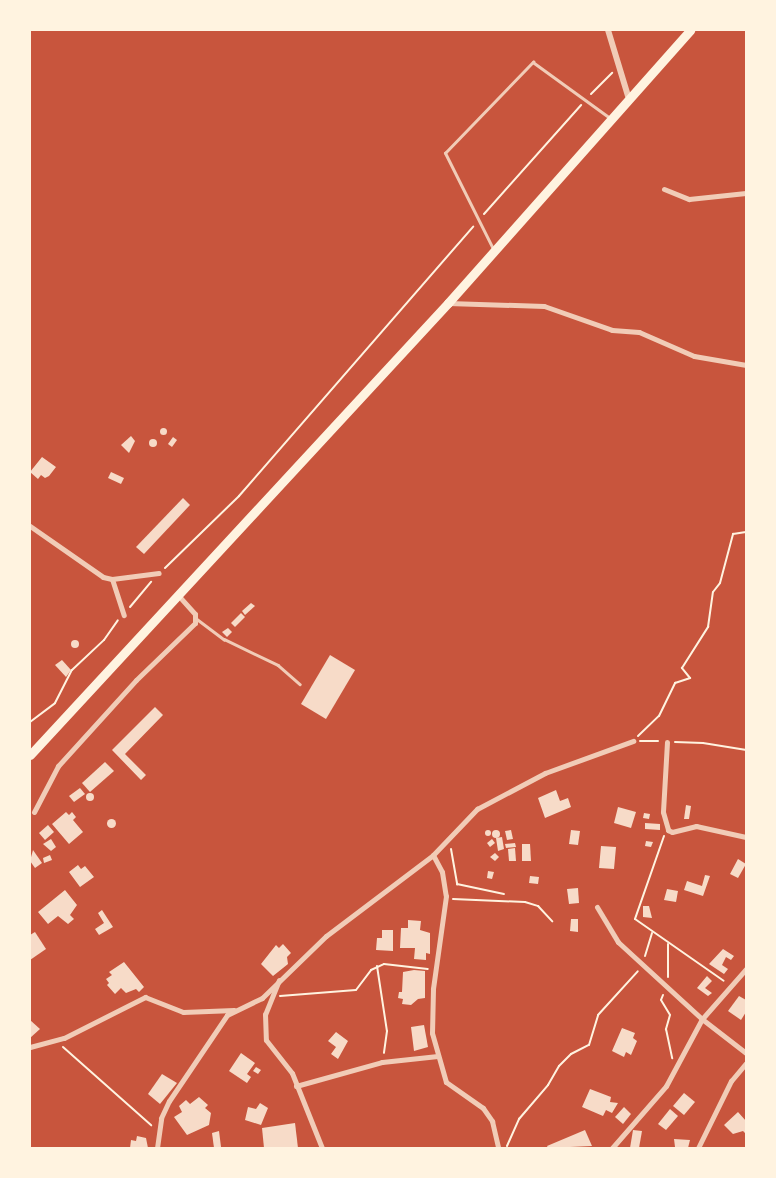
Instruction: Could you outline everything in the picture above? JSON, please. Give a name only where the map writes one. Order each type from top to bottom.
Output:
[{"type":"highway","points":[[30,755],[448,304],[628,96],[690,30]]},
{"type":"street","points":[[608,30],[628,96]]},
{"type":"street","points":[[664,189],[689,199],[746,193]]},
{"type":"street","points":[[448,304],[544,306],[612,330],[639,332],[694,356],[746,365]]},
{"type":"street","points":[[30,526],[60,544],[88,570],[112,579],[160,573]]},
{"type":"street","points":[[112,579],[124,615]]},
{"type":"street","points":[[34,812],[58,766],[197,619],[178,595]]},
{"type":"street","points":[[157,1148],[161,1118],[169,1101],[216,1027],[234,1010],[262,998],[280,978],[364,905],[433,856],[453,832],[477,809],[545,773],[633,741]]},
{"type":"street","points":[[668,742],[663,812],[668,830],[672,832],[696,826],[746,836]]},
{"type":"street","points":[[433,856],[442,872],[446,896],[431,1012],[438,1056],[446,1082],[483,1108],[492,1121],[498,1148]]},
{"type":"street","points":[[597,907],[608,931],[642,966],[702,1019],[746,1052]]},
{"type":"street","points":[[612,1148],[638,1121],[674,1070],[702,1019],[729,986],[746,969]]},
{"type":"street","points":[[280,978],[265,1014],[266,1040],[287,1064],[322,1148]]},
{"type":"street","points":[[30,1047],[55,1041],[146,997],[183,1012],[234,1010]]},
{"type":"street","points":[[296,1086],[382,1062],[438,1056]]},
{"type":"street","points":[[698,1148],[728,1088],[746,1063]]},
{"type":"lane","points":[[494,250],[445,152],[533,62],[610,118]]},
{"type":"lane","points":[[197,619],[224,639],[278,665],[300,684]]},
{"type":"path","points":[[30,722],[56,703],[72,670],[104,640],[160,573],[239,496],[478,221],[585,100],[619,66]]},
{"type":"path","points":[[633,741],[659,716],[675,683],[690,678],[682,668],[708,627],[713,592],[720,583],[733,534],[746,532]]},
{"type":"path","points":[[633,741],[703,742],[746,750]]},
{"type":"path","points":[[668,830],[659,846],[651,880],[644,886],[635,919],[652,933],[729,986]]},
{"type":"path","points":[[453,832],[450,856],[457,884],[504,894]]},
{"type":"path","points":[[446,896],[459,902],[490,899],[525,902],[538,906],[552,920]]},
{"type":"path","points":[[506,1148],[519,1120],[548,1085],[559,1066],[571,1054],[589,1046],[598,1014],[642,966],[652,933]]},
{"type":"path","points":[[668,944],[667,988],[661,1000],[670,1015],[666,1029],[674,1070]]},
{"type":"path","points":[[273,997],[356,990],[377,966],[384,964],[436,969]]},
{"type":"path","points":[[377,966],[386,1031],[382,1062]]},
{"type":"path","points":[[55,1041],[159,1133]]},
{"type":"building","points":[[163,427],[167,431],[163,435],[159,431]]},
{"type":"building","points":[[131,436],[135,441],[129,453],[121,445]]},
{"type":"building","points":[[173,437],[177,440],[172,447],[168,444]]},
{"type":"building","points":[[153,439],[157,443],[153,447],[149,443]]},
{"type":"building","points":[[42,457],[56,467],[49,476],[45,478],[41,475],[38,479],[30,472]]},
{"type":"building","points":[[111,472],[124,478],[121,484],[108,478]]},
{"type":"building","points":[[183,498],[190,505],[144,554],[136,547]]},
{"type":"building","points":[[251,603],[255,606],[245,615],[242,611]]},
{"type":"building","points":[[241,613],[245,617],[235,627],[231,623]]},
{"type":"building","points":[[228,628],[232,632],[227,637],[222,632]]},
{"type":"building","points":[[75,640],[79,644],[75,648],[71,644]]},
{"type":"building","points":[[330,655],[355,670],[326,719],[301,704]]},
{"type":"building","points":[[62,660],[71,670],[66,677],[55,665]]},
{"type":"building","points":[[155,707],[163,715],[125,754],[146,775],[141,780],[112,750]]},
{"type":"building","points":[[105,762],[114,771],[90,792],[82,783]]},
{"type":"building","points":[[80,788],[85,794],[74,802],[69,796]]},
{"type":"building","points":[[556,790],[560,801],[568,798],[571,807],[545,818],[538,798]]},
{"type":"building","points":[[90,793],[94,797],[90,801],[86,797]]},
{"type":"building","points":[[686,805],[691,806],[689,819],[684,819]]},
{"type":"building","points":[[618,807],[636,812],[631,828],[614,823]]},
{"type":"building","points":[[66,812],[69,815],[72,812],[76,817],[73,820],[83,832],[69,844],[52,824]]},
{"type":"building","points":[[644,813],[650,814],[649,819],[643,818]]},
{"type":"building","points":[[111,819],[115,823],[111,827],[107,823]]},
{"type":"building","points":[[645,823],[660,824],[660,830],[645,829]]},
{"type":"building","points":[[48,825],[54,832],[45,840],[39,833]]},
{"type":"building","points":[[488,830],[491,833],[488,836],[485,833]]},
{"type":"building","points":[[496,830],[500,834],[496,838],[492,834]]},
{"type":"building","points":[[511,830],[513,839],[507,840],[505,831]]},
{"type":"building","points":[[571,830],[580,831],[578,845],[569,844]]},
{"type":"building","points":[[502,837],[504,849],[498,851],[496,838]]},
{"type":"building","points":[[51,839],[56,847],[51,851],[43,844]]},
{"type":"building","points":[[492,839],[495,843],[490,847],[487,843]]},
{"type":"building","points":[[646,841],[653,842],[651,847],[645,846]]},
{"type":"building","points":[[515,843],[516,847],[506,848],[505,844]]},
{"type":"building","points":[[522,844],[530,844],[531,861],[522,861]]},
{"type":"building","points":[[601,846],[616,847],[614,869],[599,868]]},
{"type":"building","points":[[515,848],[516,861],[509,861],[508,849]]},
{"type":"building","points":[[33,850],[42,863],[35,868],[30,861]]},
{"type":"building","points":[[495,853],[499,857],[495,861],[490,857]]},
{"type":"building","points":[[50,855],[52,860],[44,863],[43,858]]},
{"type":"building","points":[[738,859],[746,864],[738,878],[730,874]]},
{"type":"building","points":[[78,865],[81,869],[85,866],[94,877],[80,887],[69,872]]},
{"type":"building","points":[[488,871],[494,872],[492,879],[487,878]]},
{"type":"building","points":[[705,875],[710,876],[703,896],[684,890],[687,881],[702,886]]},
{"type":"building","points":[[530,876],[539,877],[538,884],[529,883]]},
{"type":"building","points":[[578,888],[579,903],[569,904],[567,889]]},
{"type":"building","points":[[667,889],[678,891],[676,902],[664,900]]},
{"type":"building","points":[[65,890],[77,905],[70,915],[74,919],[68,924],[58,916],[48,924],[38,912]]},
{"type":"building","points":[[643,906],[649,906],[652,918],[643,917]]},
{"type":"building","points":[[102,910],[113,927],[99,935],[95,929],[104,923],[98,913]]},
{"type":"building","points":[[571,919],[578,919],[578,932],[570,931]]},
{"type":"building","points":[[408,920],[421,921],[420,930],[430,933],[430,954],[426,953],[426,960],[414,959],[415,948],[400,948],[401,928],[408,928]]},
{"type":"building","points":[[382,930],[393,930],[393,951],[376,950],[377,938],[382,938]]},
{"type":"building","points":[[35,932],[46,949],[30,960],[30,935]]},
{"type":"building","points":[[283,944],[291,953],[287,957],[288,964],[273,976],[261,964],[276,945],[279,948]]},
{"type":"building","points":[[723,949],[734,956],[731,960],[726,957],[722,965],[728,969],[724,974],[709,964]]},
{"type":"building","points":[[124,962],[144,987],[139,992],[136,989],[126,993],[121,988],[115,994],[107,985],[109,983],[106,979],[112,975],[109,972]]},
{"type":"building","points":[[425,971],[425,998],[418,999],[411,1005],[402,1004],[403,999],[398,998],[399,992],[402,992],[403,972]]},
{"type":"building","points":[[707,976],[712,981],[705,988],[712,993],[708,996],[697,988]]},
{"type":"building","points":[[739,996],[746,1000],[746,1012],[741,1020],[728,1011]]},
{"type":"building","points":[[30,1020],[40,1029],[30,1038]]},
{"type":"building","points":[[424,1025],[428,1047],[414,1051],[411,1027]]},
{"type":"building","points":[[622,1028],[635,1033],[633,1038],[637,1041],[631,1055],[626,1052],[624,1057],[612,1051]]},
{"type":"building","points":[[336,1032],[348,1041],[338,1059],[331,1054],[336,1047],[328,1041]]},
{"type":"building","points":[[241,1053],[255,1063],[247,1074],[251,1077],[247,1083],[229,1071]]},
{"type":"building","points":[[256,1067],[261,1070],[258,1074],[253,1071]]},
{"type":"building","points":[[162,1074],[177,1083],[160,1104],[148,1094]]},
{"type":"building","points":[[590,1089],[611,1097],[610,1102],[618,1103],[612,1113],[606,1110],[603,1116],[582,1107]]},
{"type":"building","points":[[684,1093],[695,1102],[684,1115],[673,1106]]},
{"type":"building","points":[[199,1097],[208,1105],[205,1108],[211,1113],[209,1125],[187,1135],[174,1117],[182,1112],[179,1106],[186,1100],[190,1104]]},
{"type":"building","points":[[260,1103],[268,1108],[261,1125],[245,1120],[248,1107],[256,1109]]},
{"type":"building","points":[[624,1107],[631,1114],[623,1124],[615,1117]]},
{"type":"building","points":[[670,1109],[678,1116],[666,1130],[658,1124]]},
{"type":"building","points":[[738,1112],[746,1121],[746,1134],[743,1131],[733,1134],[724,1125]]},
{"type":"building","points":[[295,1123],[298,1148],[264,1148],[262,1128]]},
{"type":"building","points":[[585,1130],[592,1146],[548,1148],[547,1146]]},
{"type":"building","points":[[633,1130],[642,1131],[639,1148],[630,1148]]},
{"type":"building","points":[[219,1131],[221,1147],[214,1148],[212,1133]]},
{"type":"building","points":[[137,1136],[146,1138],[148,1148],[130,1148],[131,1140],[136,1141]]},
{"type":"building","points":[[674,1139],[690,1140],[688,1148],[675,1147]]}]
